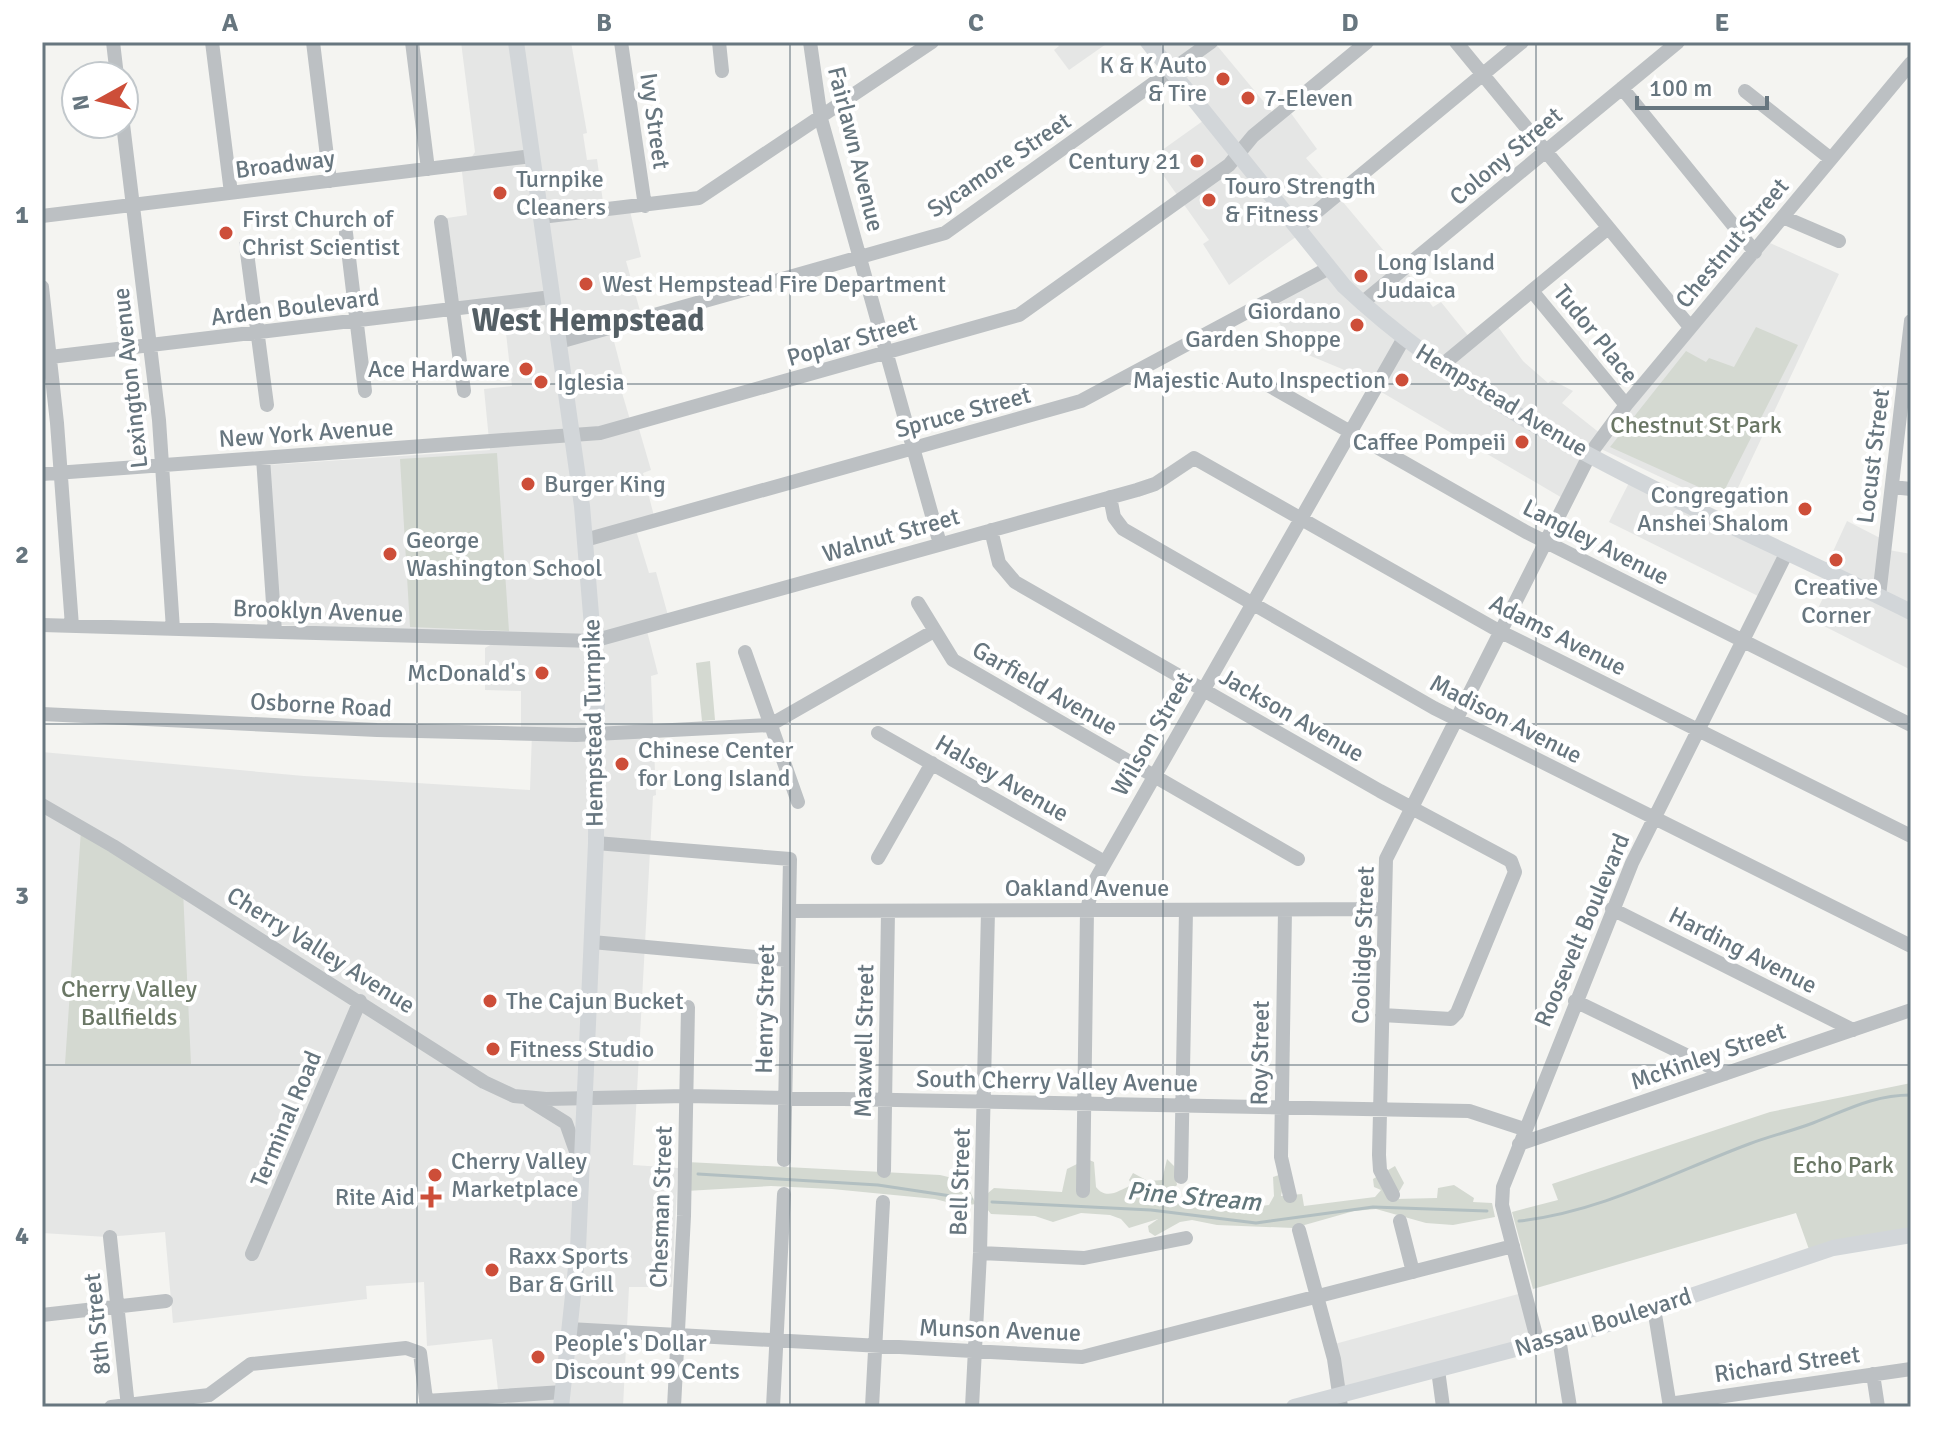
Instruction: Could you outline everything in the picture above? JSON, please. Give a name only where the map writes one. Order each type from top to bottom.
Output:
[{"type":"main road","name":"Hempstead Turnpike","points":[[516,42],[585,540],[597,735],[596,843],[578,1249],[562,1400]]},
{"type":"main road","name":"Hempstead Avenue","points":[[1148,42],[1329,268],[1362,303],[1441,366],[1590,454],[1911,612]]},
{"type":"main road","name":"Nassau Boulevard","points":[[1294,1407],[1340,1401],[1438,1370],[1559,1338],[1822,1251],[1911,1235]]},
{"type":"street","points":[[212,42],[231,193]]},
{"type":"street","points":[[313,42],[330,181]]},
{"type":"street","points":[[412,42],[428,169]]},
{"type":"street","name":"Ivy Street","points":[[621,42],[645,206]]},
{"type":"street","points":[[719,42],[722,71]]},
{"type":"street","name":"Fairlawn Avenue","points":[[810,42],[821,119],[940,544]]},
{"type":"street","points":[[541,217],[699,198],[932,42]]},
{"type":"street","name":"Sycamore Street","points":[[559,342],[945,233],[1211,42]]},
{"type":"street","name":"Poplar Street","points":[[572,435],[600,433],[1019,315],[1229,165],[1253,136],[1367,42]]},
{"type":"street","points":[[1456,42],[1690,327]]},
{"type":"street","points":[[1297,228],[1522,42]]},
{"type":"street","name":"Colony Street","points":[[1362,303],[1678,42]]},
{"type":"street","name":"Chestnut Street","points":[[1590,454],[1690,327],[1911,63]]},
{"type":"street","points":[[1622,88],[1755,252]]},
{"type":"street","points":[[1745,91],[1831,159]]},
{"type":"street","name":"Lexington Avenue","points":[[125,140],[162,465],[173,629]]},
{"type":"street","name":"Broadway","points":[[42,216],[532,156]]},
{"type":"street","points":[[1783,217],[1839,241]]},
{"type":"street","points":[[441,222],[464,391]]},
{"type":"street","points":[[1441,366],[1608,228]]},
{"type":"street","points":[[346,233],[365,391]]},
{"type":"street","points":[[246,245],[267,405]]},
{"type":"street","name":"Spruce Street","points":[[585,540],[1081,401],[1329,268]]},
{"type":"street","points":[[42,287],[46,358],[61,473],[72,626]]},
{"type":"street","name":"Tudor Place","points":[[1532,291],[1626,405]]},
{"type":"street","name":"Arden Boulevard","points":[[46,358],[552,297]]},
{"type":"street","name":"Locust Street","points":[[1879,596],[1908,378],[1911,321]]},
{"type":"street","name":"Wilson Street","points":[[1083,1191],[1087,910],[1093,884],[1103,861],[1404,338]]},
{"type":"street","name":"Langley Avenue","points":[[1268,385],[1544,542],[1911,725]]},
{"type":"street","name":"New York Avenue","points":[[42,474],[572,435]]},
{"type":"street","name":"Coolidge Street","points":[[1393,1195],[1380,1170],[1386,859],[1590,454]]},
{"type":"street","points":[[263,458],[275,632]]},
{"type":"street","name":"Adams Avenue","points":[[1194,458],[1499,631],[1911,836]]},
{"type":"street","name":"Walnut Street","points":[[593,641],[1155,484],[1194,458]]},
{"type":"street","points":[[1892,487],[1911,489]]},
{"type":"street","name":"Madison Avenue","points":[[1110,497],[1114,517],[1123,529],[1456,719],[1911,946]]},
{"type":"street","name":"Jackson Avenue","points":[[991,530],[999,563],[1015,582],[1411,808],[1488,846],[1515,866],[1457,1013],[1451,1019],[1382,1015]]},
{"type":"street","name":"Roosevelt Boulevard","points":[[1538,1343],[1502,1198],[1522,1137],[1612,909],[1787,552]]},
{"type":"street","name":"Garfield Avenue","points":[[918,603],[953,660],[1298,859]]},
{"type":"street","name":"Brooklyn Avenue","points":[[42,625],[593,641]]},
{"type":"street","points":[[770,725],[934,631]]},
{"type":"street","points":[[745,652],[798,802]]},
{"type":"street","name":"Osborne Road","points":[[42,714],[377,730],[597,735],[770,725]]},
{"type":"street","name":"Halsey Avenue","points":[[878,733],[1103,861]]},
{"type":"street","points":[[878,858],[932,763]]},
{"type":"street","name":"Cherry Valley Avenue","points":[[42,805],[360,1001],[490,1086],[525,1098],[585,1096]]},
{"type":"street","name":"Henry Street","points":[[596,843],[790,859],[784,1160]]},
{"type":"street","name":"Oakland Avenue","points":[[789,911],[1384,909]]},
{"type":"street","name":"Harding Avenue","points":[[1612,909],[1853,1030]]},
{"type":"street","points":[[1181,1177],[1186,910]]},
{"type":"street","name":"Roy Street","points":[[1285,910],[1281,1157],[1290,1196]]},
{"type":"street","name":"Maxwell Street","points":[[884,1171],[888,911]]},
{"type":"street","name":"Bell Street","points":[[972,1407],[980,1253],[988,911]]},
{"type":"street","points":[[592,942],[788,960]]},
{"type":"street","name":"Terminal Road","points":[[252,1254],[360,1001]]},
{"type":"street","points":[[1575,1001],[1725,1074]]},
{"type":"street","name":"Chesman Street","points":[[674,1407],[688,1007]]},
{"type":"street","name":"McKinley Street","points":[[1522,1137],[1725,1074],[1911,1010]]},
{"type":"street","name":"South Cherry Valley Avenue","points":[[585,1096],[786,1097],[1469,1111],[1522,1137]]},
{"type":"street","points":[[525,1098],[566,1123],[580,1166]]},
{"type":"street","points":[[773,1407],[784,1194]]},
{"type":"street","points":[[872,1407],[883,1202]]},
{"type":"street","points":[[1400,1221],[1413,1272]]},
{"type":"street","points":[[1299,1230],[1340,1401]]},
{"type":"street","name":"8th Street","points":[[110,1237],[128,1406]]},
{"type":"street","points":[[980,1253],[1084,1258],[1186,1238]]},
{"type":"street","name":"Munson Avenue","points":[[569,1329],[1082,1357],[1513,1246]]},
{"type":"street","points":[[42,1315],[166,1301]]},
{"type":"street","points":[[1654,1308],[1670,1405]]},
{"type":"street","points":[[1559,1338],[1570,1407]]},
{"type":"street","points":[[111,1407],[209,1395],[251,1364],[406,1348],[420,1353],[426,1404],[562,1400]]},
{"type":"street","name":"Richard Street","points":[[1670,1405],[1911,1369]]},
{"type":"street","points":[[1438,1370],[1443,1407]]},
{"type":"street","points":[[1873,1374],[1878,1407]]},
{"type":"shaded area","points":[[461,42],[571,42],[587,133],[583,134],[587,160],[597,159],[604,209],[629,207],[641,257],[626,261],[642,318],[610,326],[623,376],[618,377],[620,386],[631,423],[637,422],[651,470],[643,473],[655,520],[635,527],[649,573],[656,572],[669,619],[646,627],[658,674],[651,676],[656,795],[653,796],[633,1165],[678,1168],[672,1287],[629,1287],[623,1407],[509,1407],[498,1390],[492,1339],[427,1346],[424,1282],[366,1286],[367,1299],[173,1323],[165,1232],[107,1237],[42,1233],[42,752],[304,776],[530,790],[532,733],[521,727],[521,691],[485,690],[485,648],[509,634],[279,625],[268,465],[490,450],[484,389],[512,386],[502,298],[459,302],[447,218],[467,215],[462,172],[475,152]]},
{"type":"shaded area","points":[[1055,42],[1109,42],[1069,70],[1054,50],[1059,46]]},
{"type":"shaded area","points":[[1147,42],[1214,42],[1273,113],[1285,105],[1317,149],[1306,158],[1384,251],[1380,255],[1395,272],[1403,267],[1433,307],[1441,302],[1470,338],[1493,320],[1523,361],[1548,383],[1552,380],[1573,391],[1562,403],[1601,434],[1564,499],[1342,369],[1294,349],[1268,303],[1329,270],[1300,234],[1229,285],[1203,244],[1209,240],[1151,158],[1207,118]]},
{"type":"shaded area","points":[[1770,243],[1839,274],[1728,509],[1599,448]]},
{"type":"shaded area","points":[[1632,477],[1784,553],[1762,598],[1609,522]]},
{"type":"shaded area","points":[[1847,521],[1884,540],[1883,549],[1911,554],[1911,670],[1812,620],[1834,576],[1824,571]]},
{"type":"shaded area","points":[[1522,1293],[1536,1342],[1341,1393],[1331,1345]]},
{"type":"green space","name":"Chestnut St Park","points":[[1756,327],[1798,345],[1721,497],[1610,447],[1686,351],[1706,362],[1709,358],[1734,367]]},
{"type":"green space","points":[[497,453],[509,631],[410,627],[400,459]]},
{"type":"green space","points":[[710,661],[715,720],[702,721],[696,663]]},
{"type":"green space","name":"Cherry Valley Ballfields","points":[[81,830],[183,890],[191,1064],[65,1064]]},
{"type":"green space","name":"Echo Park","points":[[1911,1083],[1911,1235],[1811,1255],[1796,1213],[1533,1289],[1512,1212],[1558,1200],[1552,1184],[1770,1112]]},
{"type":"green space","points":[[1087,1159],[1094,1162],[1096,1187],[1104,1193],[1113,1193],[1132,1185],[1129,1180],[1133,1173],[1148,1181],[1162,1180],[1167,1159],[1174,1166],[1177,1185],[1167,1194],[1181,1205],[1242,1208],[1269,1205],[1274,1196],[1273,1177],[1279,1175],[1283,1186],[1281,1196],[1302,1194],[1304,1206],[1375,1197],[1381,1190],[1374,1187],[1373,1179],[1395,1166],[1404,1183],[1395,1199],[1437,1198],[1438,1188],[1454,1185],[1474,1198],[1473,1202],[1492,1203],[1495,1217],[1453,1225],[1426,1223],[1376,1209],[1354,1211],[1294,1228],[1217,1225],[1192,1220],[1180,1222],[1155,1236],[1149,1232],[1148,1226],[1158,1219],[1129,1228],[1121,1219],[1110,1215],[1081,1213],[1053,1222],[1035,1216],[991,1214],[987,1209],[988,1193],[994,1188],[1062,1192],[1067,1169]]},
{"type":"green space","points":[[687,1162],[940,1175],[965,1181],[976,1204],[962,1206],[935,1199],[771,1186],[686,1191]]},
{"type":"waterway","name":"Pine Stream","points":[[1519,1221],[1608,1200],[1860,1104],[1911,1095]]},
{"type":"waterway","name":"Pine Stream","points":[[698,1174],[878,1185],[971,1199]]},
{"type":"waterway","name":"Pine Stream","points":[[992,1202],[1151,1210],[1256,1223],[1373,1207],[1487,1211]]},
{"type":"place","name":"K & K Auto & Tire","points":[[1223,79]]},
{"type":"place","name":"7-Eleven","points":[[1248,98]]},
{"type":"place","name":"Century 21","points":[[1197,161]]},
{"type":"place","name":"Turnpike Cleaners","points":[[500,193]]},
{"type":"place","name":"Touro Strength & Fitness","points":[[1209,200]]},
{"type":"place","name":"First Church of Christ Scientist","points":[[226,233]]},
{"type":"place","name":"Long Island Judaica","points":[[1361,276]]},
{"type":"place","name":"West Hempstead Fire Department","points":[[586,284]]},
{"type":"place","name":"Giordano Garden Shoppe","points":[[1357,325]]},
{"type":"place","name":"Ace Hardware","points":[[526,369]]},
{"type":"place","name":"Majestic Auto Inspection","points":[[1402,380]]},
{"type":"place","name":"Iglesia","points":[[541,382]]},
{"type":"place","name":"Caffee Pompeii","points":[[1522,442]]},
{"type":"place","name":"Burger King","points":[[528,484]]},
{"type":"place","name":"Congregation Anshei Shalom","points":[[1805,509]]},
{"type":"place","name":"George Washington School","points":[[390,554]]},
{"type":"place","name":"Creative Corner","points":[[1836,560]]},
{"type":"place","name":"McDonald's","points":[[542,673]]},
{"type":"place","name":"Chinese Center for Long Island","points":[[622,764]]},
{"type":"place","name":"The Cajun Bucket","points":[[490,1001]]},
{"type":"place","name":"Fitness Studio","points":[[493,1049]]},
{"type":"place","name":"Cherry Valley Marketplace","points":[[435,1175]]},
{"type":"place","name":"Rite Aid","points":[[431,1197]]},
{"type":"place","name":"Raxx Sports Bar & Grill","points":[[492,1270]]},
{"type":"place","name":"People's Dollar Discount 99 Cents","points":[[538,1357]]},
{"type":"district","name":"West Hempstead","points":[[588,320]]}]
